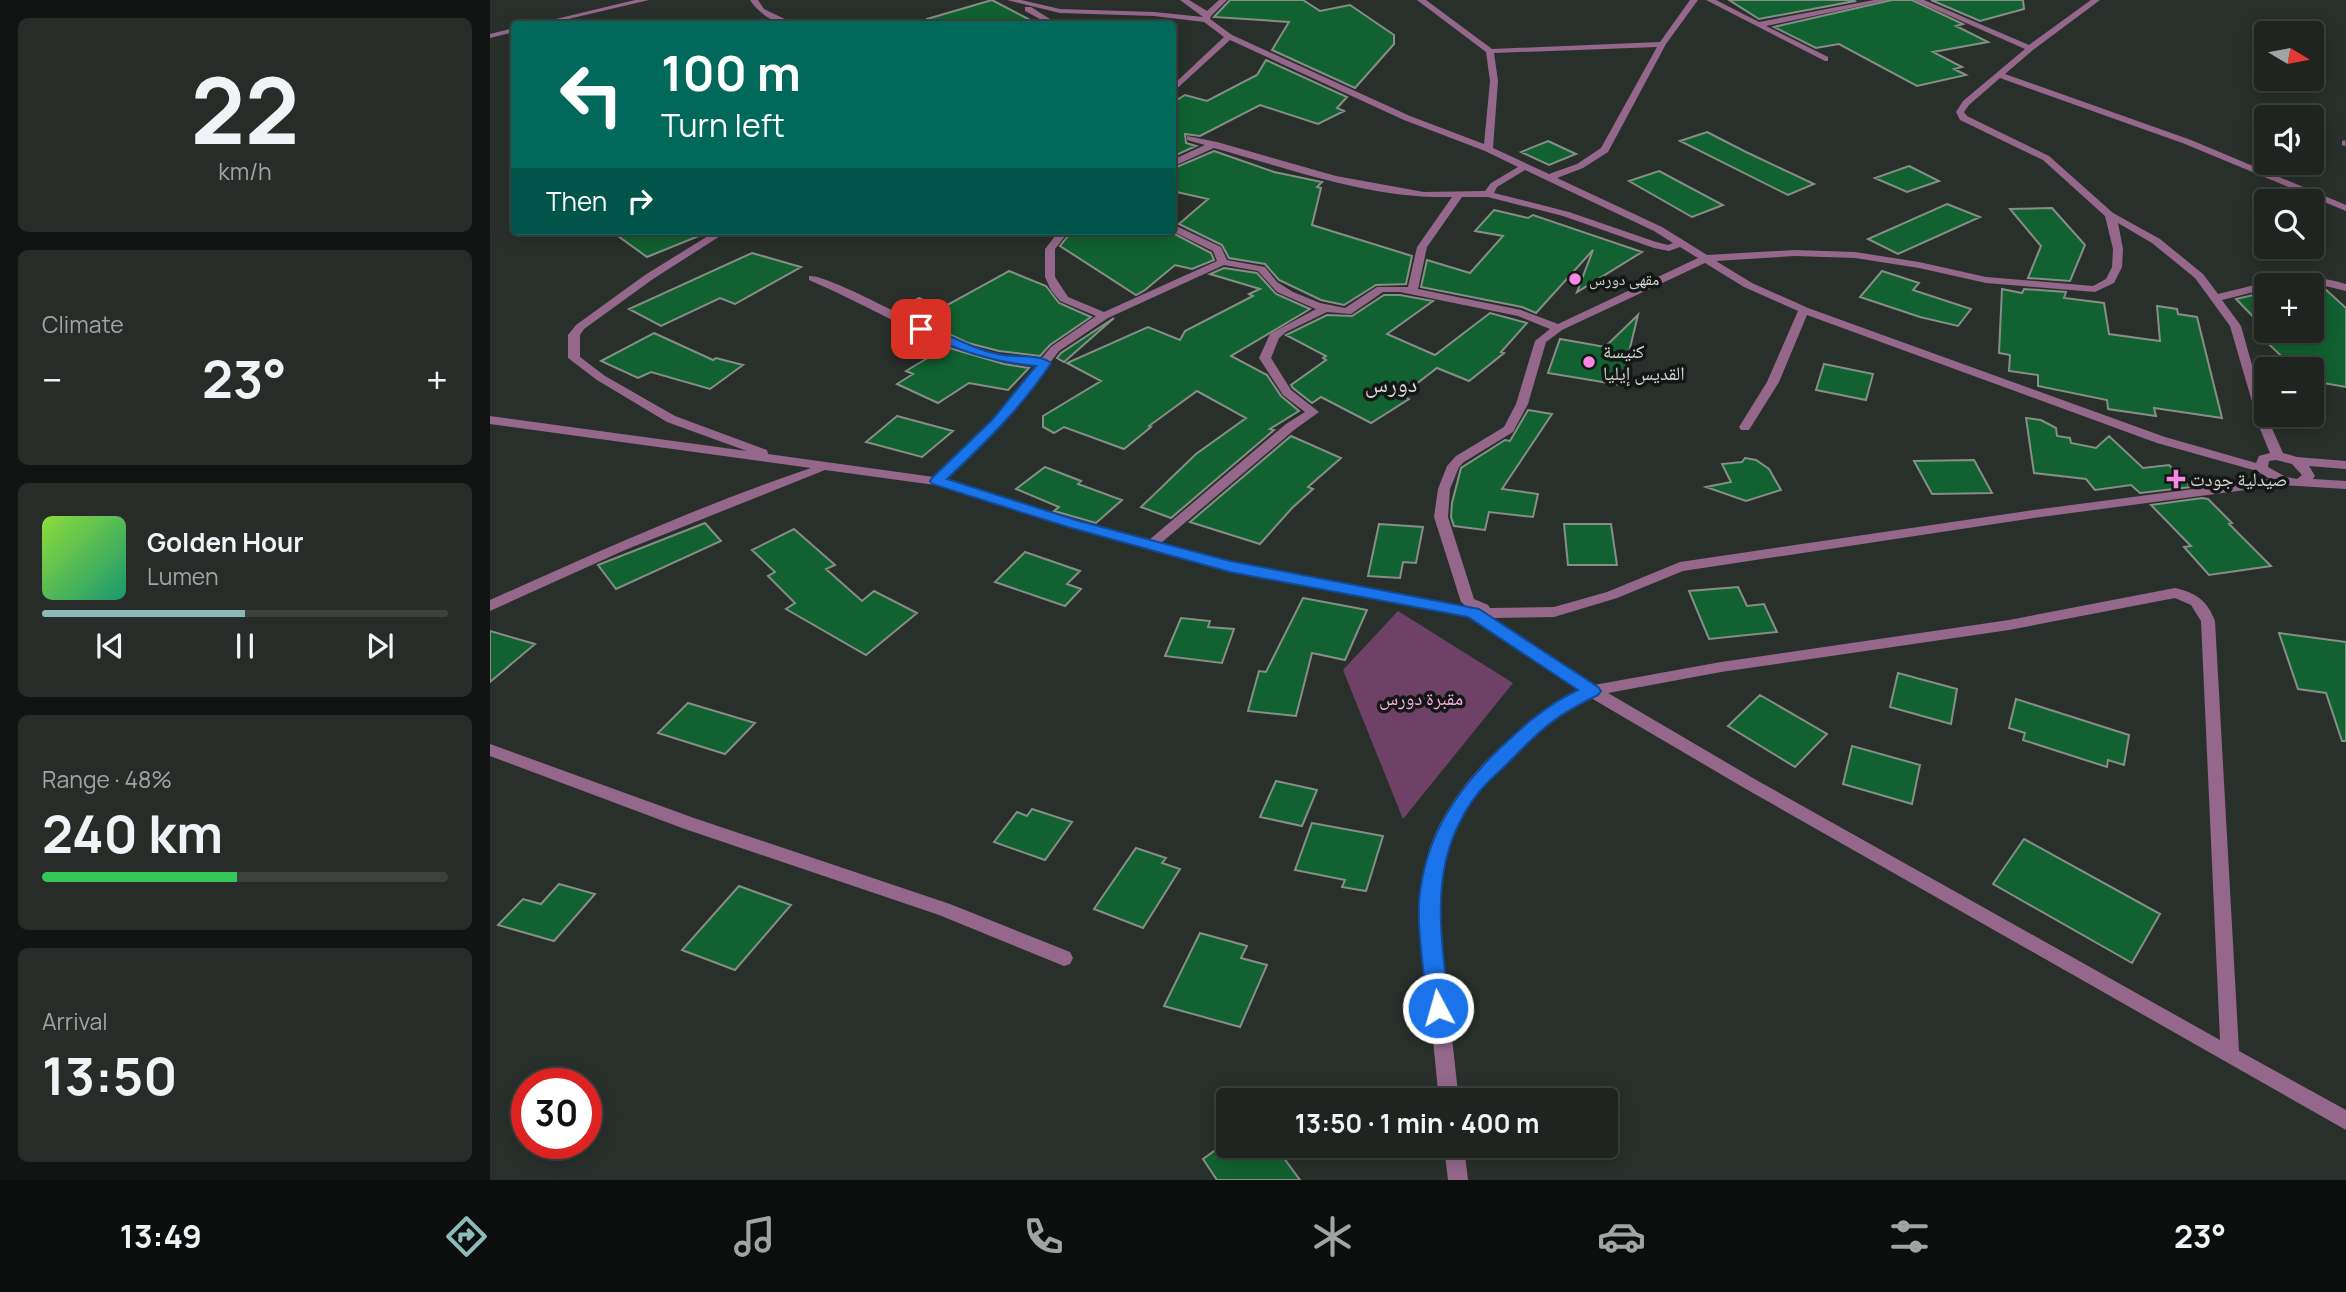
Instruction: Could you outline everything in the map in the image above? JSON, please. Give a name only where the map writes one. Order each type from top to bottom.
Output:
[{"type":"street","points":[[552,21],[645,0]]},
{"type":"street","points":[[754,0],[761,11],[784,21]]},
{"type":"street","points":[[1184,0],[1229,37],[1408,118],[1488,149],[1658,229],[1748,285],[1804,310],[2161,440],[2261,468],[2283,481]]},
{"type":"street","points":[[1207,18],[1223,0]]},
{"type":"street","points":[[1421,0],[1490,51],[1662,44]]},
{"type":"street","points":[[1548,178],[1580,166],[1605,150],[1662,44],[1694,0]]},
{"type":"street","points":[[1710,0],[1825,59]]},
{"type":"street","points":[[1757,25],[1885,0]]},
{"type":"street","points":[[1918,0],[2031,48]]},
{"type":"street","points":[[2096,0],[2031,48],[1961,108],[1959,113],[1963,118],[2046,158],[2110,215],[2156,241],[2199,275],[2235,326],[2266,429],[2278,457]]},
{"type":"street","points":[[1014,1],[1060,11],[1207,18]]},
{"type":"street","points":[[1014,1],[1049,21]]},
{"type":"street","points":[[490,36],[511,31]]},
{"type":"street","points":[[1176,87],[1229,37]]},
{"type":"street","points":[[1488,149],[1493,81],[1490,51]]},
{"type":"street","points":[[1176,75],[1189,75]]},
{"type":"street","points":[[2000,75],[2188,142],[2346,208]]},
{"type":"street","points":[[1189,138],[1335,179],[1424,195],[1488,194],[1566,214],[1654,245],[1669,248],[1681,243]]},
{"type":"street","points":[[1176,162],[1214,144]]},
{"type":"street","points":[[1488,194],[1494,186],[1524,167]]},
{"type":"street","points":[[1413,290],[1422,247],[1459,194]]},
{"type":"street","points":[[1494,612],[1468,602],[1441,517],[1444,489],[1453,466],[1460,459],[1509,429],[1522,404],[1541,341],[1558,328],[1706,258],[1795,253],[1855,255],[1910,263],[1986,280],[2095,289],[2111,280],[2115,272],[2118,236],[2110,215]]},
{"type":"street","points":[[1176,229],[1217,249],[1223,262]]},
{"type":"street","points":[[710,235],[580,327],[574,335],[574,358],[601,378],[671,419],[780,460]]},
{"type":"street","points":[[1061,235],[1050,249],[1050,277],[1056,290],[1064,299],[1104,316]]},
{"type":"street","points":[[937,481],[998,422],[1028,388],[1055,349],[1104,316],[1223,262],[1261,269],[1266,277],[1285,292],[1326,308],[1346,312],[1381,289],[1413,290],[1521,313],[1558,328]]},
{"type":"street","points":[[813,278],[849,292],[968,350],[1000,359],[1044,363]]},
{"type":"street","points":[[2324,280],[2346,288]]},
{"type":"street","points":[[2216,298],[2254,289]]},
{"type":"street","points":[[1151,545],[1290,427],[1313,412],[1287,392],[1265,358],[1274,336],[1326,308]]},
{"type":"street","points":[[1745,427],[1773,383],[1804,310]]},
{"type":"street","points":[[490,421],[937,481],[1230,566],[1473,612],[1563,610],[1612,595],[1681,567],[2028,514],[2283,481],[2346,485]]},
{"type":"street","points":[[2261,468],[2263,459],[2278,457],[2346,465]]},
{"type":"street","points":[[2296,461],[2308,471],[2309,477],[2303,482]]},
{"type":"street","points":[[490,606],[769,486],[827,467]]},
{"type":"street","points":[[1448,1088],[1429,904],[1435,859],[1449,824],[1460,806],[1495,762],[1539,720],[1559,706],[1592,691],[1721,667],[2009,625],[2175,593],[2192,597],[2203,606],[2208,621],[2230,1056]]},
{"type":"street","points":[[1473,612],[1592,691],[2346,1121]]},
{"type":"street","points":[[490,750],[688,823],[944,909],[1064,958]]},
{"type":"street","points":[[1455,1158],[1458,1180]]},
{"type":"green space","name":"مقبرة دورس","points":[[1398,611],[1513,683],[1403,819],[1343,670]]},
{"type":"building","points":[[992,0],[1032,21],[927,21]]},
{"type":"building","points":[[1230,0],[1303,0],[1320,11],[1350,5],[1394,35],[1394,44],[1355,88],[1272,50],[1289,22],[1214,17]]},
{"type":"building","points":[[1729,0],[1854,0],[1855,1],[1759,19]]},
{"type":"building","points":[[1892,0],[1912,0],[1963,24],[1956,26],[1988,42],[1933,52],[1962,67],[1954,69],[1966,75],[1917,86],[1839,44],[1816,48],[1774,27]]},
{"type":"building","points":[[1931,0],[2023,0],[2024,9],[1980,21]]},
{"type":"building","points":[[1266,60],[1347,97],[1337,108],[1344,111],[1318,124],[1260,105],[1200,136],[1185,134],[1186,143],[1196,146],[1176,155],[1176,101],[1185,95],[1207,101],[1257,75]]},
{"type":"building","points":[[1707,132],[1814,184],[1788,195],[1680,141]]},
{"type":"building","points":[[1548,141],[1576,154],[1549,165],[1521,152]]},
{"type":"building","points":[[1214,151],[1274,172],[1322,182],[1317,187],[1321,188],[1312,225],[1412,256],[1406,284],[1376,285],[1344,305],[1321,300],[1279,280],[1265,264],[1229,258],[1222,245],[1179,224],[1208,199],[1176,192],[1176,167]]},
{"type":"building","points":[[1909,166],[1939,181],[1907,192],[1875,178]]},
{"type":"building","points":[[1659,171],[1723,205],[1692,217],[1629,181]]},
{"type":"building","points":[[1947,204],[1980,217],[1898,254],[1868,239]]},
{"type":"building","points":[[2052,208],[2085,245],[2070,281],[2028,278],[2041,246],[2010,209]]},
{"type":"building","points":[[1494,210],[1528,218],[1533,215],[1642,252],[1577,292],[1593,250],[1536,313],[1522,307],[1421,287],[1427,260],[1470,273],[1503,236],[1475,231]]},
{"type":"building","points":[[617,235],[701,235],[647,257]]},
{"type":"building","points":[[1069,235],[1176,235],[1211,253],[1214,260],[1192,269],[1175,265],[1136,295],[1060,246]]},
{"type":"building","points":[[752,253],[801,267],[735,304],[720,298],[661,326],[629,309]]},
{"type":"building","points":[[1224,268],[1257,273],[1276,294],[1310,309],[1231,356],[1267,375],[1281,396],[1299,411],[1270,429],[1274,430],[1171,518],[1141,507],[1196,454],[1246,418],[1197,391],[1149,426],[1151,427],[1124,449],[1064,427],[1054,433],[1043,427],[1043,416],[1101,381],[1067,363],[1148,327],[1180,340],[1185,331],[1253,296],[1249,294],[1260,289],[1210,274]]},
{"type":"building","points":[[1009,271],[1046,286],[1059,303],[1091,317],[1050,345],[1040,356],[999,351],[968,343],[897,310],[919,298],[942,308]]},
{"type":"building","points":[[1882,271],[1919,283],[1913,290],[1971,309],[1958,326],[1920,317],[1860,297]]},
{"type":"building","points":[[2324,288],[2346,308],[2346,387],[2324,383],[2324,357],[2282,357],[2268,343],[2324,343]]},
{"type":"building","points":[[2002,289],[2022,293],[2024,289],[2066,292],[2064,298],[2104,303],[2109,334],[2160,341],[2157,306],[2177,309],[2178,314],[2197,317],[2222,418],[2154,408],[2156,416],[2108,409],[2107,400],[2038,386],[2038,375],[2009,371],[2010,355],[1999,353]]},
{"type":"building","points":[[1384,295],[1433,301],[1387,334],[1435,355],[1490,313],[1527,323],[1501,352],[1504,353],[1469,381],[1437,368],[1402,395],[1409,399],[1371,423],[1321,397],[1312,403],[1293,388],[1291,385],[1326,360],[1323,358],[1326,356],[1286,335],[1327,315],[1352,316]]},
{"type":"building","points":[[2254,295],[2254,318],[2236,299]]},
{"type":"building","name":"كنيسة القديس إيليا","points":[[1638,315],[1621,385],[1548,373],[1560,339],[1605,347]]},
{"type":"building","points":[[1114,318],[1064,362],[1057,358],[1061,353]]},
{"type":"building","points":[[654,333],[713,360],[716,358],[743,365],[710,389],[651,372],[638,378],[601,361]]},
{"type":"building","points":[[946,347],[1004,364],[1029,368],[1008,390],[969,383],[938,403],[897,384],[913,374],[906,371]]},
{"type":"building","points":[[1824,364],[1873,374],[1866,400],[1816,390]]},
{"type":"building","points":[[1528,410],[1552,414],[1502,489],[1538,494],[1533,517],[1489,512],[1485,530],[1454,526],[1451,517],[1452,503],[1461,468],[1505,440],[1510,441]]},
{"type":"building","points":[[897,416],[953,431],[922,457],[866,442]]},
{"type":"building","points":[[2026,418],[2041,420],[2056,428],[2057,436],[2070,438],[2071,443],[2096,448],[2109,436],[2143,468],[2169,465],[2191,487],[2140,493],[2131,485],[2095,490],[2086,479],[2034,473]]},
{"type":"building","points":[[1291,436],[1341,458],[1308,487],[1313,489],[1260,544],[1190,522]]},
{"type":"building","points":[[1745,458],[1756,460],[1769,469],[1781,490],[1746,501],[1706,487],[1731,482],[1722,464],[1742,462]]},
{"type":"building","points":[[1974,460],[1992,493],[1932,494],[1914,461]]},
{"type":"building","points":[[1045,467],[1081,481],[1078,484],[1122,500],[1096,523],[1054,511],[1059,507],[1016,489]]},
{"type":"building","points":[[2208,499],[2271,566],[2209,575],[2184,547],[2191,546],[2151,505]]},
{"type":"building","points":[[705,523],[721,541],[616,589],[598,565]]},
{"type":"building","points":[[1379,524],[1423,527],[1416,563],[1403,562],[1400,578],[1368,576]]},
{"type":"building","points":[[1564,524],[1611,524],[1617,565],[1568,565]]},
{"type":"building","points":[[794,529],[835,565],[826,569],[862,601],[874,591],[917,613],[866,655],[786,609],[795,603],[768,576],[775,572],[752,550]]},
{"type":"building","points":[[1025,552],[1080,571],[1067,584],[1081,589],[1065,606],[995,582]]},
{"type":"building","points":[[1738,587],[1747,606],[1764,604],[1777,632],[1709,639],[1689,591]]},
{"type":"building","points":[[1303,598],[1367,610],[1345,660],[1312,653],[1296,716],[1248,711],[1259,671],[1266,672]]},
{"type":"building","points":[[1181,618],[1210,621],[1208,627],[1234,629],[1222,663],[1165,656]]},
{"type":"building","points":[[490,631],[535,644],[490,682]]},
{"type":"building","points":[[2279,633],[2346,642],[2346,741],[2342,741],[2326,693],[2298,689]]},
{"type":"building","points":[[1898,673],[1957,689],[1951,724],[1890,707]]},
{"type":"building","points":[[1760,695],[1827,734],[1795,767],[1728,726]]},
{"type":"building","points":[[2016,699],[2129,735],[2124,765],[2108,760],[2107,767],[2023,740],[2025,733],[2009,728]]},
{"type":"building","points":[[688,703],[755,723],[725,754],[658,733]]},
{"type":"building","points":[[1852,746],[1920,765],[1912,804],[1843,784]]},
{"type":"building","points":[[1276,781],[1317,790],[1302,826],[1260,817]]},
{"type":"building","points":[[1032,809],[1072,822],[1045,860],[994,842],[1017,812],[1027,816]]},
{"type":"building","points":[[1312,823],[1383,836],[1366,891],[1342,887],[1345,880],[1295,870]]},
{"type":"building","points":[[2024,839],[2160,914],[2132,963],[1993,884]]},
{"type":"building","points":[[1136,848],[1166,858],[1162,863],[1180,869],[1143,928],[1094,909]]},
{"type":"building","points":[[559,884],[595,894],[554,941],[498,925],[523,899],[541,904]]},
{"type":"building","points":[[739,886],[791,905],[735,970],[682,950]]},
{"type":"building","points":[[1200,933],[1247,946],[1241,958],[1267,965],[1240,1027],[1164,1006]]},
{"type":"building","points":[[1216,1150],[1216,1158],[1284,1158],[1300,1180],[1217,1180],[1203,1159]]},
{"type":"place","name":"مقهى دورس","points":[[1575,279]]},
{"type":"place","name":"كنيسة القديس إيليا","points":[[1589,362]]},
{"type":"place","name":"صيدلية جودت","points":[[2176,479]]},
{"type":"district","name":"دورس","points":[[1391,384]]},
{"type":"route","points":[[921,329],[968,350],[1000,359],[1044,363],[1028,388],[998,422],[937,481],[1073,524],[1230,566],[1473,612],[1592,691],[1559,706],[1539,720],[1473,787],[1449,824],[1435,859],[1429,904],[1438,1008]]}]
